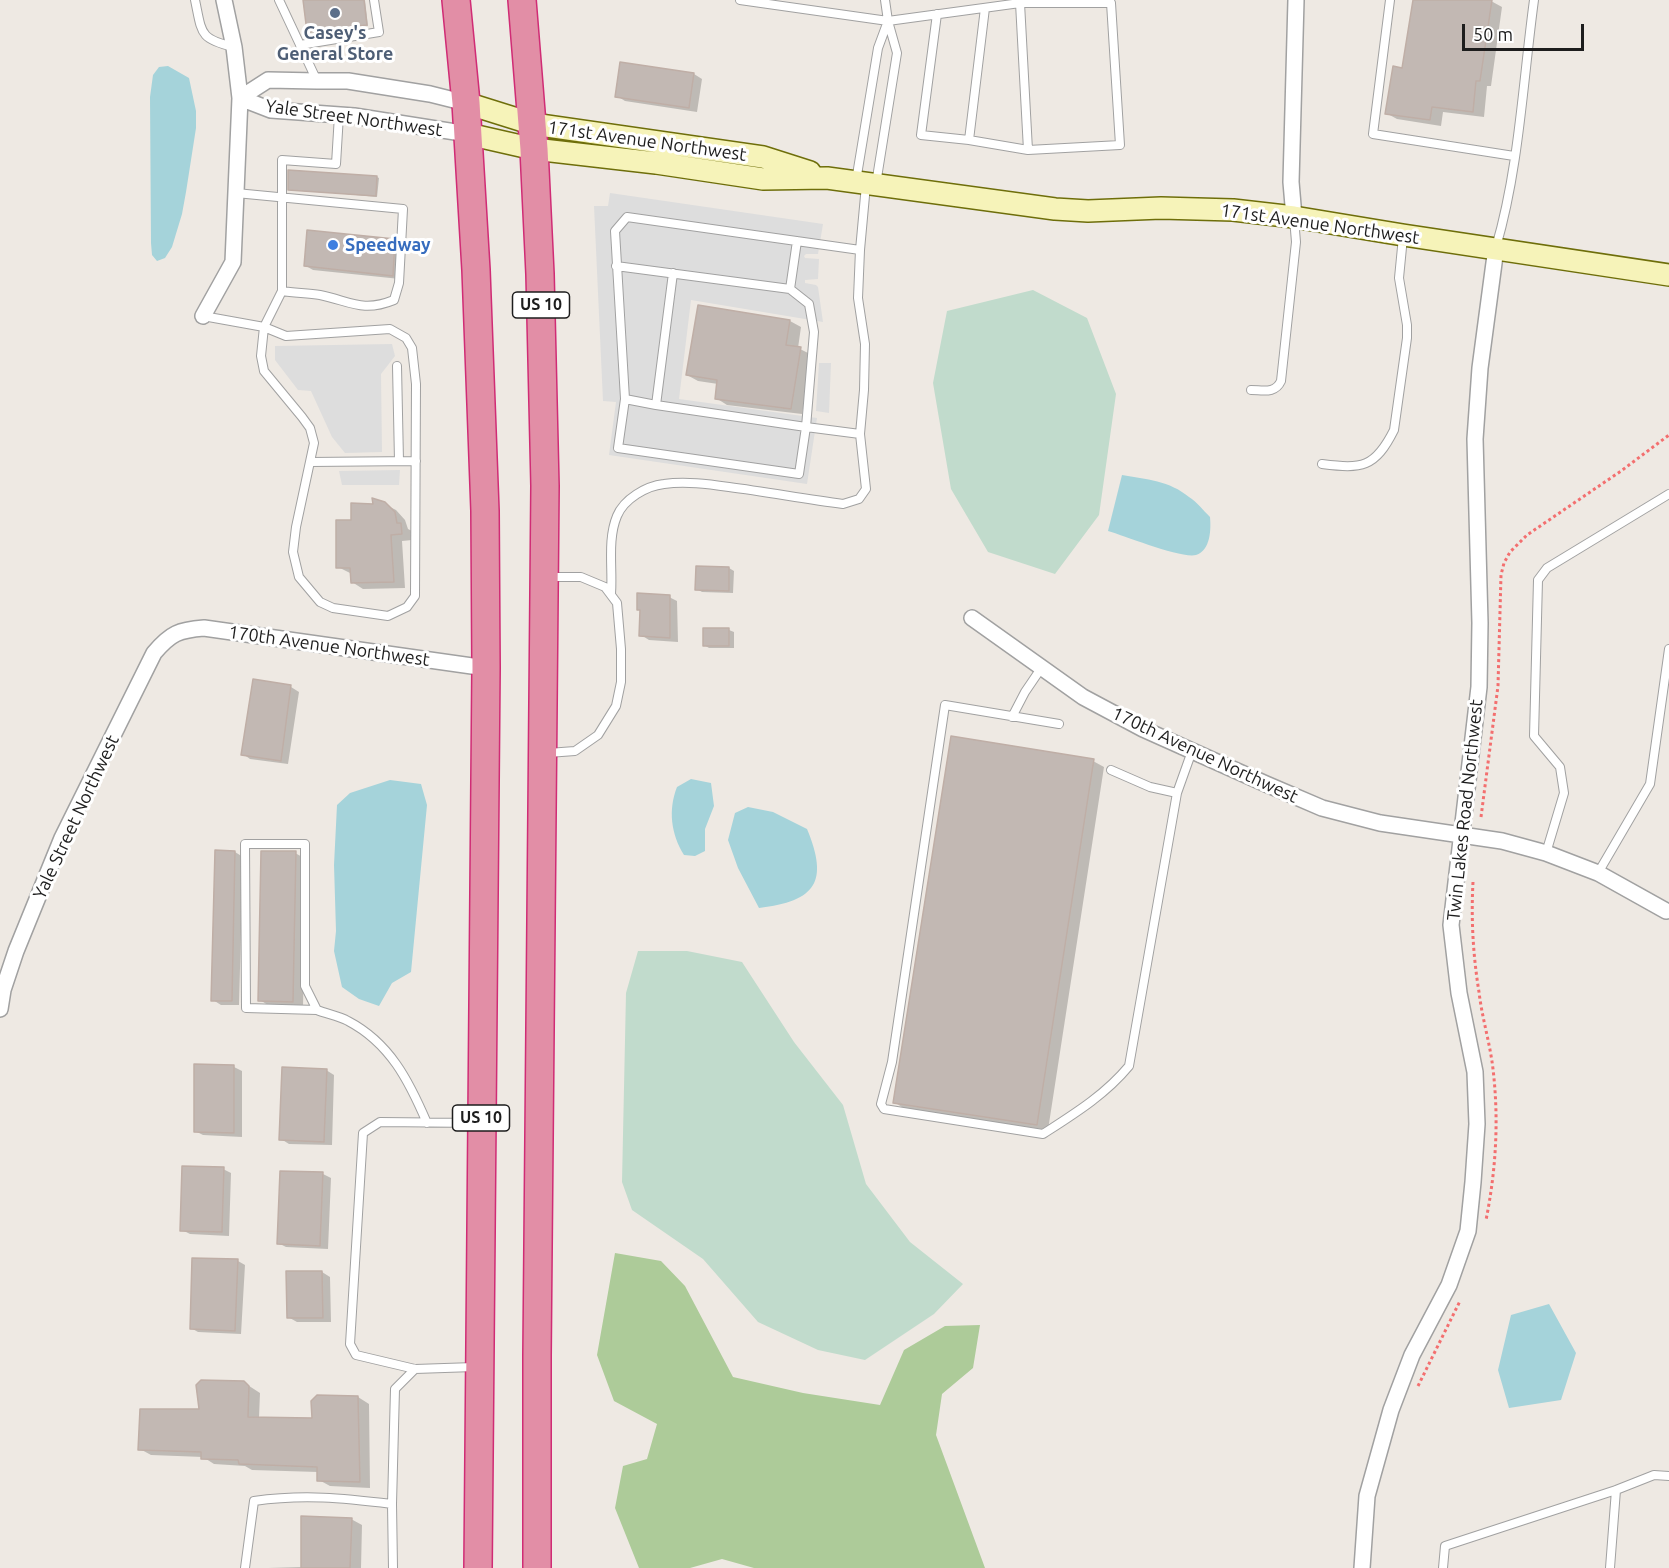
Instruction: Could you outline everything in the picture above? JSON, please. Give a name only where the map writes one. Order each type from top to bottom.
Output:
[{"type":"highway","name":"US 10","points":[[456,0],[466,103],[482,402],[486,668],[478,1568]]},
{"type":"highway","name":"US 10","points":[[522,0],[534,136],[543,384],[545,577],[537,1568]]},
{"type":"street","name":"Yale Street Northwest","points":[[224,0],[234,47],[240,98]]},
{"type":"street","points":[[1294,217],[1291,182],[1296,0]]},
{"type":"street","name":"Yale Street Northwest","points":[[240,98],[268,80],[317,81],[359,83],[430,94],[466,103]]},
{"type":"street","name":"Yale Street Northwest","points":[[240,98],[271,110],[339,115],[468,134]]},
{"type":"street","points":[[203,316],[233,262],[240,98]]},
{"type":"street","name":"171st Avenue Northwest","points":[[466,103],[534,136]]},
{"type":"street","name":"171st Avenue Northwest","points":[[468,134],[534,136],[656,163],[763,179],[827,178],[1055,209],[1088,211],[1197,208],[1294,217],[1669,275]]},
{"type":"street","name":"Twin Lakes Road Northwest","points":[[1362,1568],[1367,1496],[1391,1410],[1412,1355],[1449,1285],[1468,1231],[1477,1125],[1475,1072],[1459,993],[1451,925],[1479,687],[1480,623],[1475,439],[1480,368],[1496,248]]},
{"type":"street","name":"170th Avenue Northwest","points":[[972,618],[1083,697],[1143,729],[1322,808],[1380,824],[1502,841],[1546,853],[1598,873],[1666,911]]},
{"type":"street","name":"170th Avenue Northwest","points":[[173,634],[182,630],[204,628],[486,668]]},
{"type":"street","name":"Yale Street Northwest","points":[[0,1009],[3,990],[16,951],[62,838],[154,652],[173,634]]},
{"type":"lane","points":[[195,0],[205,36],[212,42],[234,47]]},
{"type":"lane","points":[[279,0],[317,81]]},
{"type":"lane","points":[[300,45],[379,32],[375,0]]},
{"type":"lane","points":[[740,0],[888,21],[937,14],[1020,3],[1111,3],[1120,145],[1028,150],[921,135],[937,14]]},
{"type":"lane","points":[[866,183],[897,53],[885,0]]},
{"type":"lane","points":[[1390,0],[1373,134],[1514,156]]},
{"type":"lane","points":[[1496,248],[1505,216],[1534,0]]},
{"type":"lane","points":[[1020,3],[1028,150]]},
{"type":"lane","points":[[969,140],[985,8]]},
{"type":"lane","points":[[611,594],[613,526],[623,505],[640,492],[664,484],[705,484],[843,504],[859,499],[866,489],[860,434],[865,344],[858,298],[860,250],[878,48],[888,21]]},
{"type":"lane","points":[[203,316],[264,327],[285,336],[390,329],[406,338],[412,348],[416,384],[415,596],[407,607],[388,616],[333,608],[320,602],[299,577],[293,552],[314,443],[310,428],[264,371],[261,356],[264,327],[282,291],[282,160],[336,164],[339,115]]},
{"type":"lane","points":[[236,193],[403,209],[399,282],[394,300],[381,305],[353,306],[320,295],[282,291]]},
{"type":"lane","points":[[616,266],[790,289],[809,304],[814,332],[806,427],[799,474],[618,448],[626,399],[616,266],[615,231],[627,217],[860,250]]},
{"type":"lane","points":[[1251,390],[1272,390],[1277,388],[1281,381],[1296,242],[1294,217]]},
{"type":"lane","points":[[1322,464],[1349,468],[1366,464],[1389,441],[1394,429],[1407,338],[1399,278],[1403,235]]},
{"type":"lane","points":[[790,289],[798,241]]},
{"type":"lane","points":[[656,405],[673,273]]},
{"type":"lane","points":[[397,366],[399,461]]},
{"type":"lane","points":[[626,399],[860,434]]},
{"type":"lane","points":[[310,462],[416,461]]},
{"type":"lane","points":[[1546,853],[1564,793],[1560,767],[1534,736],[1538,580],[1547,568],[1669,495]]},
{"type":"lane","points":[[543,753],[575,751],[598,735],[616,706],[621,682],[617,603],[611,594],[605,586],[581,577],[545,577]]},
{"type":"lane","points":[[1598,873],[1650,783],[1669,649]]},
{"type":"lane","points":[[1012,717],[1042,667]]},
{"type":"lane","points":[[1059,724],[945,705],[892,1062],[881,1104],[884,1109],[1043,1134],[1087,1105],[1118,1080],[1129,1066],[1177,793],[1192,751]]},
{"type":"lane","points":[[1111,770],[1150,787],[1177,793]]},
{"type":"lane","points":[[317,1010],[305,986],[305,844],[245,844],[246,1008],[317,1010],[346,1019],[372,1036],[398,1064],[414,1092],[427,1123]]},
{"type":"lane","points":[[479,1367],[415,1369],[356,1355],[350,1344],[363,1133],[380,1122],[481,1122]]},
{"type":"lane","points":[[393,1568],[395,1389],[415,1369]]},
{"type":"lane","points":[[1443,1568],[1445,1546],[1616,1490],[1654,1475],[1669,1476]]},
{"type":"lane","points":[[1610,1568],[1616,1490]]},
{"type":"lane","points":[[244,1568],[254,1501],[287,1496],[330,1497],[392,1503]]},
{"type":"green space","points":[[1033,290],[1087,318],[1116,394],[1099,515],[1055,574],[988,552],[951,489],[933,383],[947,311]]},
{"type":"green space","points":[[638,951],[687,951],[742,962],[794,1042],[843,1105],[866,1184],[910,1242],[963,1284],[934,1314],[865,1360],[818,1350],[758,1322],[703,1259],[632,1210],[622,1182],[626,993]]},
{"type":"green space","points":[[615,1253],[661,1261],[685,1286],[733,1377],[803,1393],[880,1405],[904,1350],[945,1326],[980,1325],[973,1368],[942,1394],[936,1435],[985,1568],[754,1568],[722,1559],[690,1568],[639,1568],[615,1508],[623,1466],[647,1459],[657,1424],[614,1401],[597,1355]]},
{"type":"shaded area","points":[[610,193],[823,224],[818,254],[804,256],[819,259],[818,279],[805,280],[805,283],[818,287],[823,322],[691,300],[679,399],[817,418],[807,484],[609,455],[616,402],[603,401],[594,206],[608,206]]},
{"type":"shaded area","points":[[392,344],[395,356],[381,374],[382,452],[345,453],[332,437],[311,391],[298,390],[275,360],[275,346]]},
{"type":"shaded area","points":[[819,363],[831,363],[829,413],[816,411]]},
{"type":"shaded area","points":[[400,470],[399,485],[342,485],[339,471]]},
{"type":"water","points":[[168,66],[189,78],[196,111],[196,128],[182,214],[172,247],[165,258],[157,261],[152,255],[151,243],[150,97],[153,75],[159,67]]},
{"type":"water","points":[[1122,475],[1166,484],[1195,501],[1210,517],[1210,533],[1205,549],[1196,555],[1179,554],[1108,531]]},
{"type":"water","points":[[691,779],[711,783],[714,806],[705,829],[705,851],[695,856],[684,855],[676,839],[672,822],[672,804],[677,787]]},
{"type":"water","points":[[390,780],[421,784],[427,805],[411,972],[392,983],[379,1006],[359,999],[342,987],[334,951],[336,931],[334,865],[337,805],[350,793]]},
{"type":"water","points":[[748,807],[773,812],[807,829],[814,847],[817,875],[813,886],[805,894],[778,905],[759,908],[738,868],[728,840],[735,813]]},
{"type":"water","points":[[1549,1304],[1576,1353],[1561,1400],[1509,1408],[1498,1370],[1511,1315]]},
{"type":"building","name":"Casey's General Store","points":[[303,0],[364,0],[367,25],[307,32]]},
{"type":"building","points":[[1413,0],[1492,0],[1480,81],[1476,81],[1473,112],[1432,107],[1430,120],[1385,114],[1393,66],[1402,68]]},
{"type":"building","points":[[620,62],[694,73],[689,108],[615,97]]},
{"type":"building","points":[[288,170],[377,176],[376,196],[288,190]]},
{"type":"building","points":[[307,230],[395,239],[393,276],[304,266]]},
{"type":"building","points":[[698,305],[790,320],[786,345],[801,347],[791,409],[715,399],[717,380],[686,375]]},
{"type":"building","points":[[372,498],[385,502],[395,512],[397,523],[401,523],[402,534],[391,535],[394,582],[351,583],[350,568],[336,568],[336,520],[351,520],[351,503],[373,504]]},
{"type":"building","points":[[696,566],[729,567],[729,591],[695,590]]},
{"type":"building","points":[[637,593],[670,595],[670,638],[639,636],[640,610],[637,610]]},
{"type":"building","points":[[703,628],[729,628],[729,646],[703,646]]},
{"type":"building","points":[[253,679],[291,685],[281,761],[241,755]]},
{"type":"building","points":[[951,736],[1094,759],[1037,1125],[893,1103]]},
{"type":"building","points":[[215,850],[235,851],[232,1001],[211,1001]]},
{"type":"building","points":[[261,851],[296,851],[293,1002],[258,1001]]},
{"type":"building","points":[[194,1064],[234,1065],[234,1133],[194,1132]]},
{"type":"building","points":[[282,1067],[327,1069],[324,1142],[279,1140]]},
{"type":"building","points":[[182,1166],[224,1167],[222,1232],[180,1231]]},
{"type":"building","points":[[280,1171],[323,1172],[320,1246],[277,1244]]},
{"type":"building","points":[[192,1258],[238,1259],[235,1331],[190,1329]]},
{"type":"building","points":[[286,1271],[322,1271],[323,1318],[287,1318]]},
{"type":"building","points":[[201,1380],[244,1381],[249,1386],[248,1417],[312,1418],[311,1401],[317,1395],[358,1396],[360,1482],[317,1481],[317,1467],[239,1464],[238,1460],[201,1459],[201,1452],[138,1450],[140,1409],[199,1409],[196,1385]]},
{"type":"building","points":[[301,1516],[352,1518],[350,1568],[301,1568]]},
{"type":"place","name":"Casey's General Store","points":[[335,13]]},
{"type":"place","name":"Speedway","points":[[333,245]]}]
